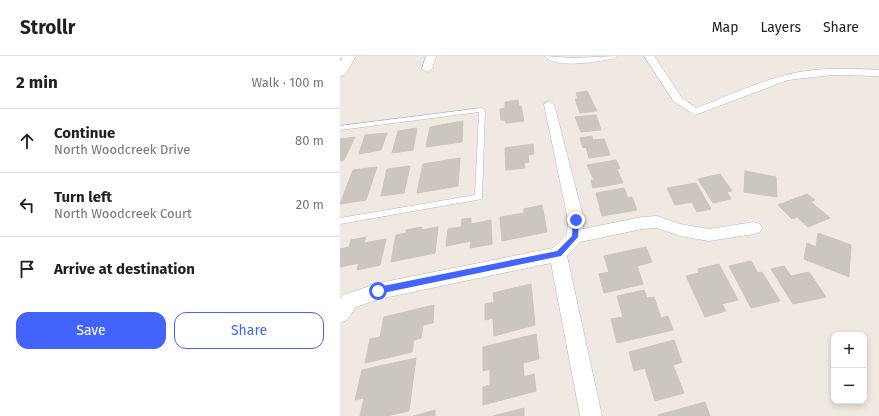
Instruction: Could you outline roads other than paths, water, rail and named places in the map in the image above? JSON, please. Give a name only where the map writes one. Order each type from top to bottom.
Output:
[{"type":"main road","points":[[340,72],[345,58]]},
{"type":"street","points":[[427,69],[431,56]]},
{"type":"street","points":[[549,56],[570,61],[613,56]]},
{"type":"street","points":[[649,56],[678,100],[695,112],[785,78],[798,75],[833,71],[879,73]]},
{"type":"street","points":[[549,104],[576,220],[575,237]]},
{"type":"street","points":[[340,314],[350,301],[378,291],[558,254],[575,237],[642,223],[657,222],[680,230],[709,235],[754,228]]},
{"type":"street","points":[[558,254],[591,416]]},
{"type":"lane","points":[[340,128],[482,110],[479,196],[340,221]]}]
